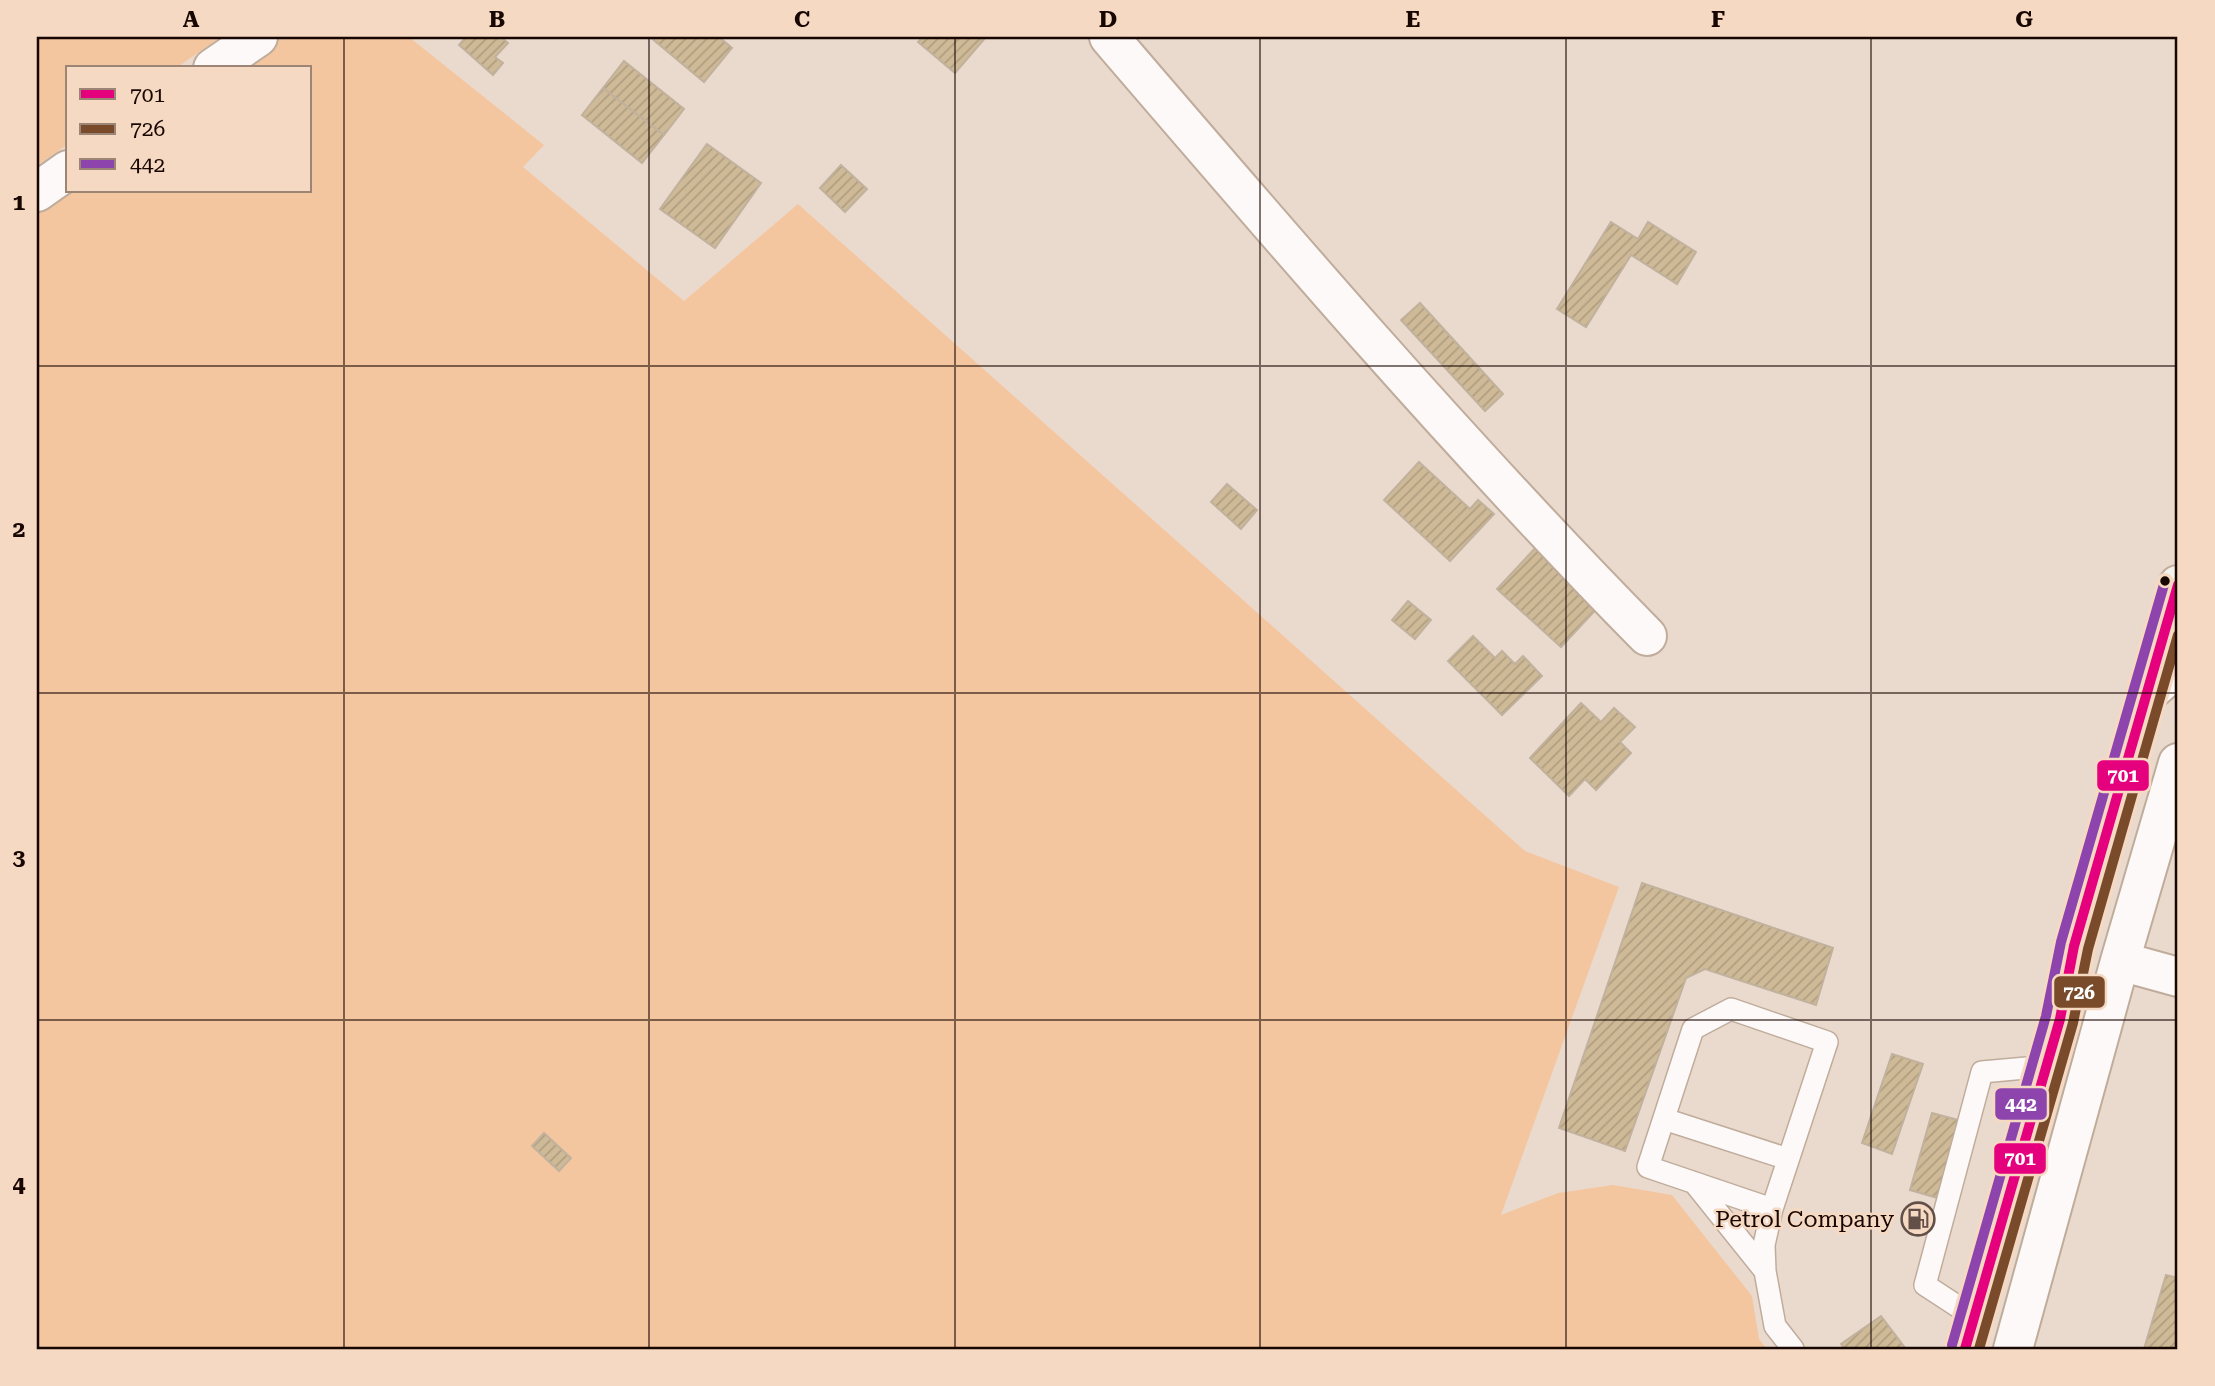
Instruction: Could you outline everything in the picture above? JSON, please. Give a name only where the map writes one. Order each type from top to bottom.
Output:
[{"type":"main road","points":[[1969,1333],[2047,1066],[2060,1018],[2074,946],[2178,585]]},
{"type":"street","points":[[216,66],[258,37]]},
{"type":"street","points":[[1109,37],[1356,325],[1539,526],[1647,636]]},
{"type":"street","points":[[37,192],[66,171]]},
{"type":"street","points":[[2146,695],[2174,670],[2178,654]]},
{"type":"street","points":[[2128,758],[2140,783],[2097,929],[2120,961],[2178,977]]},
{"type":"street","points":[[2013,1349],[2120,961],[2178,763]]},
{"type":"street","points":[[2060,1018],[2086,981],[2097,971],[2120,961]]},
{"type":"lane","points":[[1772,1209],[1648,1167],[1693,1029],[1731,1009],[1827,1042],[1772,1209],[1765,1245],[1765,1271],[1775,1326],[1793,1349]]},
{"type":"lane","points":[[1969,1333],[1925,1285],[1982,1072],[2047,1066]]},
{"type":"lane","points":[[1664,1119],[1788,1159]]},
{"type":"lane","points":[[1696,1185],[1765,1271]]},
{"type":"shaded area","points":[[37,37],[221,37],[179,66],[66,66],[66,145],[38,165]]},
{"type":"shaded area","points":[[274,37],[409,37],[544,145],[523,167],[684,301],[798,204],[1525,851],[1619,887],[1501,1215],[1558,1193],[1613,1185],[1672,1195],[1752,1296],[1759,1339],[1767,1349],[37,1349],[37,204],[66,192],[312,192],[312,66],[232,66]]},
{"type":"building","points":[[466,37],[501,37],[508,43],[495,57],[503,63],[493,75],[459,45]]},
{"type":"building","points":[[650,37],[719,37],[732,48],[704,82]]},
{"type":"building","points":[[923,37],[986,37],[955,73],[918,42]]},
{"type":"building","points":[[624,61],[684,109],[664,135],[603,88]]},
{"type":"building","points":[[603,88],[664,135],[642,163],[582,115]]},
{"type":"building","points":[[707,144],[761,183],[715,248],[660,209]]},
{"type":"building","points":[[841,165],[867,189],[845,212],[820,188]]},
{"type":"building","points":[[1611,222],[1638,239],[1648,222],[1696,252],[1677,284],[1631,255],[1586,327],[1557,309]]},
{"type":"building","points":[[1420,303],[1503,394],[1485,411],[1401,320]]},
{"type":"building","points":[[1419,462],[1470,509],[1478,500],[1494,514],[1450,561],[1384,500]]},
{"type":"building","points":[[1227,484],[1257,510],[1241,529],[1211,502]]},
{"type":"building","points":[[1539,544],[1602,603],[1561,647],[1497,589]]},
{"type":"building","points":[[1408,601],[1431,620],[1415,639],[1392,620]]},
{"type":"building","points":[[1473,636],[1495,658],[1502,651],[1515,664],[1523,656],[1542,676],[1502,715],[1448,661]]},
{"type":"building","points":[[1581,703],[1601,722],[1614,708],[1635,727],[1620,742],[1631,753],[1596,790],[1585,779],[1569,796],[1530,758]]},
{"type":"building","points":[[1642,883],[1833,948],[1816,1005],[1705,969],[1686,978],[1625,1151],[1559,1128]]},
{"type":"building","points":[[1892,1054],[1923,1064],[1892,1154],[1862,1143]]},
{"type":"building","points":[[1932,1113],[1973,1124],[1951,1202],[1910,1190]]},
{"type":"building","points":[[544,1133],[571,1158],[559,1171],[532,1146]]},
{"type":"building","points":[[2166,1275],[2178,1278],[2178,1349],[2144,1349]]},
{"type":"building","points":[[1881,1316],[1906,1349],[1845,1349],[1841,1344]]},
{"type":"transit line","name":"442","points":[[1952,1345],[2046,1016],[2061,942],[2165,581]]},
{"type":"transit line","name":"701","points":[[1965,1349],[2060,1019],[2074,946],[2178,585]]},
{"type":"transit line","name":"726","points":[[1979,1349],[2073,1023],[2088,949],[2178,635]]},
{"type":"place","name":"Petrol Company","points":[[1918,1219]]}]
